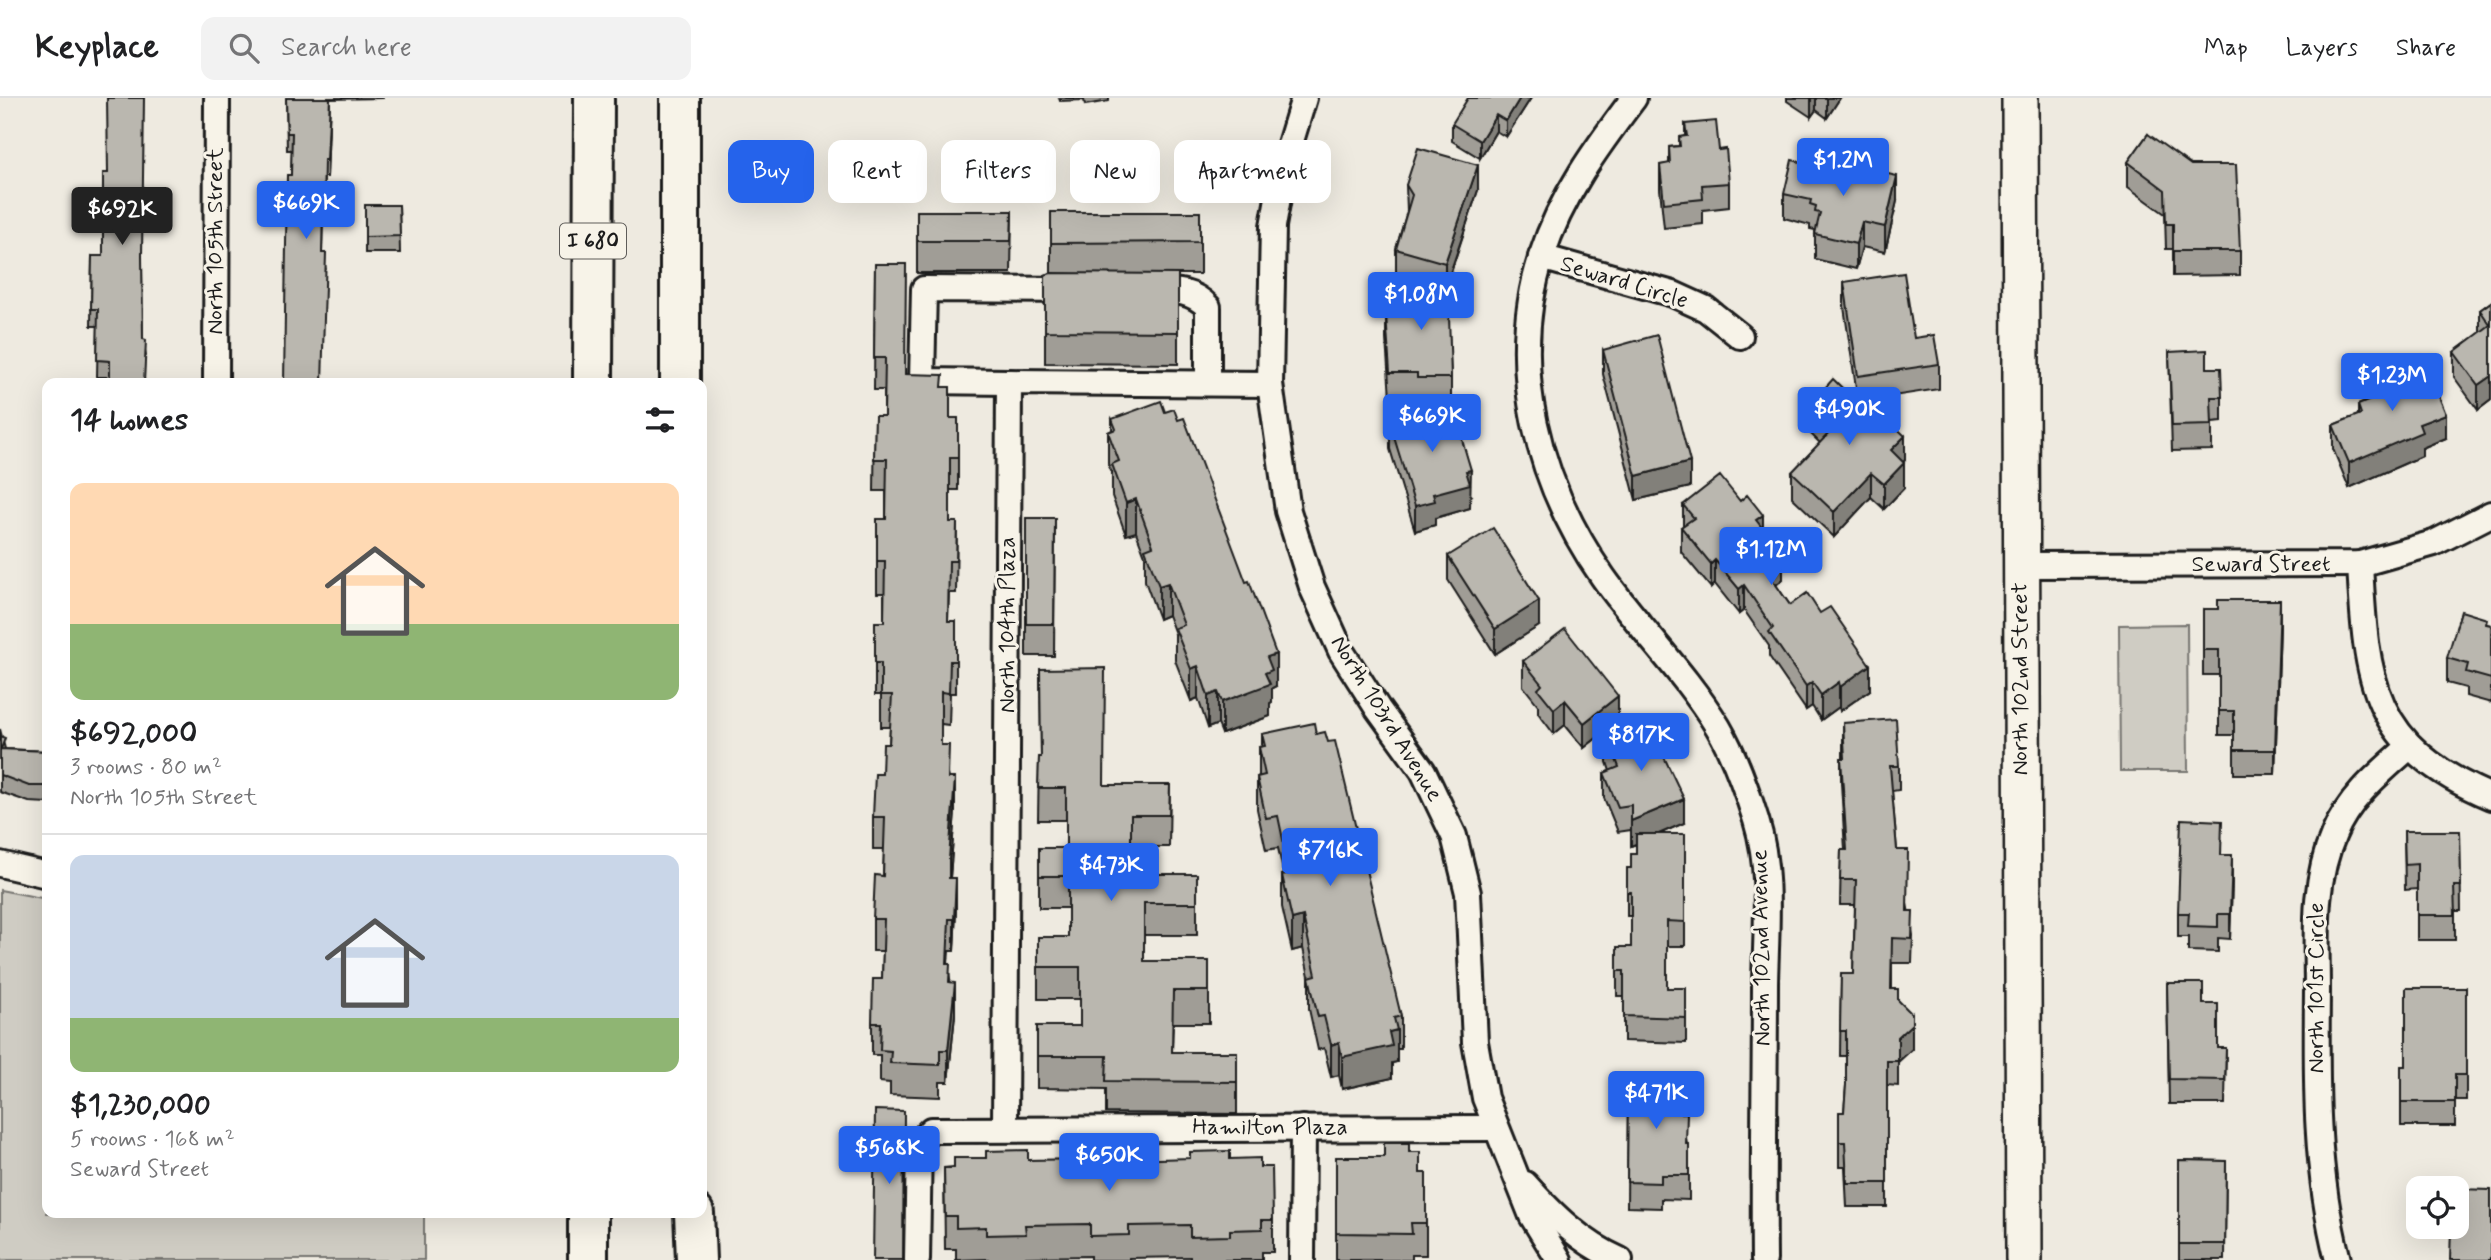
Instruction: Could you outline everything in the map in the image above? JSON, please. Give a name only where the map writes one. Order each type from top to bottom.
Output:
[{"type":"highway","name":"I 680","points":[[593,378],[594,98]]},
{"type":"highway","points":[[680,98],[680,378]]},
{"type":"highway","points":[[587,1260],[588,1218]]},
{"type":"highway","points":[[671,1260],[672,1218]]},
{"type":"highway","points":[[694,1218],[696,1260]]},
{"type":"main road","name":"North 102nd Street","points":[[2021,98],[2024,1260]]},
{"type":"street","name":"North 105th Street","points":[[216,378],[217,98]]},
{"type":"street","name":"North 103rd Avenue","points":[[1304,98],[1284,164],[1275,209],[1270,383],[1288,511],[1312,587],[1355,675],[1423,771],[1440,803],[1457,847],[1468,893],[1473,1008],[1479,1071],[1494,1128],[1515,1173]]},
{"type":"street","name":"North 102nd Avenue","points":[[1634,98],[1578,177],[1541,257],[1530,314],[1527,366],[1538,442],[1555,493],[1582,546],[1604,579],[1717,726],[1742,776],[1758,825],[1766,889],[1764,1260]]},
{"type":"street","name":"Seward Circle","points":[[1541,257],[1673,294],[1706,309],[1740,336]]},
{"type":"street","points":[[1209,383],[1208,307],[1199,297],[1185,291],[925,289],[922,381],[1009,382],[1209,383],[1270,383]]},
{"type":"street","name":"North 104th Plaza","points":[[1005,1129],[1009,382]]},
{"type":"street","name":"Seward Street","points":[[2021,565],[2360,564],[2434,543],[2491,514]]},
{"type":"street","points":[[2360,564],[2368,668],[2387,714],[2410,746],[2445,775],[2491,797]]},
{"type":"street","name":"North 101st Circle","points":[[2338,1260],[2323,1192],[2317,1134],[2318,891],[2326,851],[2346,811],[2375,777],[2410,746]]},
{"type":"street","points":[[0,864],[42,874]]},
{"type":"street","points":[[1302,1260],[1303,1128]]},
{"type":"street","name":"Hamilton Plaza","points":[[917,1260],[919,1142],[931,1130],[1494,1128]]},
{"type":"street","points":[[1515,1173],[1532,1216],[1559,1260]]},
{"type":"street","points":[[1515,1173],[1556,1217],[1587,1242],[1619,1260]]},
{"type":"shaded area","points":[[2187,624],[2188,771],[2120,771],[2119,625]]},
{"type":"shaded area","points":[[0,890],[42,898],[42,1218],[424,1218],[424,1260],[0,1260]]},
{"type":"building","points":[[107,98],[144,98],[142,256],[143,339],[146,340],[144,378],[110,378],[110,361],[97,360],[98,309],[91,309],[92,256],[103,256],[103,173],[108,173]]},
{"type":"building","points":[[286,98],[330,98],[327,160],[324,160],[322,253],[326,253],[322,378],[284,378],[287,175],[291,175],[292,133],[287,133]]},
{"type":"building","points":[[1468,98],[1520,98],[1506,121],[1496,115],[1480,141],[1452,124]]},
{"type":"building","points":[[1716,121],[1719,150],[1726,149],[1729,183],[1702,185],[1703,199],[1664,203],[1660,165],[1670,163],[1669,147],[1680,146],[1679,137],[1687,136],[1685,124]]},
{"type":"building","points":[[2148,134],[2191,165],[2236,165],[2240,251],[2173,251],[2173,224],[2166,224],[2165,190],[2128,162]]},
{"type":"building","points":[[1418,148],[1478,165],[1445,263],[1396,249],[1412,195],[1406,185]]},
{"type":"building","points":[[1792,160],[1855,175],[1856,167],[1897,176],[1885,227],[1862,222],[1856,244],[1815,234],[1820,213],[1815,212],[1816,206],[1810,204],[1811,200],[1784,194]]},
{"type":"building","points":[[365,205],[399,205],[400,236],[365,237]]},
{"type":"building","points":[[917,211],[1012,211],[1011,241],[917,241]]},
{"type":"building","points":[[1051,212],[1200,212],[1200,242],[1051,243]]},
{"type":"building","points":[[875,264],[906,264],[905,374],[943,375],[942,387],[950,387],[950,418],[958,418],[958,458],[950,458],[950,522],[957,522],[956,561],[949,561],[948,621],[956,621],[956,661],[950,661],[949,693],[941,692],[941,745],[949,745],[948,778],[955,778],[949,878],[956,878],[954,919],[949,919],[947,964],[950,964],[949,982],[955,983],[948,1050],[940,1050],[940,1065],[890,1063],[891,1051],[880,1050],[881,1023],[872,1023],[873,979],[882,979],[884,919],[873,919],[875,875],[883,876],[885,817],[873,817],[875,774],[882,774],[883,744],[889,744],[892,695],[881,695],[881,663],[875,663],[875,622],[884,622],[885,561],[877,561],[877,519],[886,519],[887,459],[874,459],[875,416],[884,416],[885,358],[874,358]]},
{"type":"building","points":[[1904,273],[1914,338],[1934,335],[1939,364],[1858,376],[1844,282]]},
{"type":"building","points":[[1178,274],[1178,332],[1045,331],[1045,275]]},
{"type":"building","points":[[1397,284],[1448,284],[1451,378],[1417,378],[1417,373],[1390,373],[1386,314],[1398,314]]},
{"type":"building","points":[[2491,302],[2491,376],[2478,385],[2454,352],[2490,325],[2480,310]]},
{"type":"building","points":[[1657,335],[1690,462],[1636,476],[1603,350]]},
{"type":"building","points":[[2207,350],[2207,368],[2221,368],[2222,397],[2211,397],[2212,425],[2172,426],[2169,352]]},
{"type":"building","points":[[2422,355],[2446,414],[2419,424],[2422,432],[2349,463],[2333,425],[2361,414],[2358,405],[2398,389],[2389,368]]},
{"type":"building","points":[[1833,379],[1863,408],[1861,394],[1905,436],[1891,450],[1904,463],[1884,484],[1871,473],[1834,512],[1792,472],[1832,430],[1808,407]]},
{"type":"building","points":[[1161,401],[1165,412],[1174,409],[1178,420],[1184,418],[1276,654],[1267,657],[1272,670],[1265,673],[1270,684],[1222,702],[1218,692],[1208,696],[1198,666],[1191,669],[1175,628],[1184,625],[1168,583],[1159,586],[1145,549],[1153,546],[1136,499],[1126,503],[1112,464],[1119,461],[1108,432],[1116,429],[1112,419]]},
{"type":"building","points":[[1452,406],[1471,470],[1466,471],[1470,484],[1433,494],[1435,501],[1415,506],[1390,424]]},
{"type":"building","points":[[1720,476],[1740,501],[1747,495],[1763,515],[1756,520],[1783,554],[1765,569],[1790,605],[1807,593],[1820,613],[1830,607],[1870,665],[1840,687],[1839,682],[1821,695],[1812,682],[1806,686],[1769,632],[1773,628],[1744,585],[1739,589],[1715,560],[1711,564],[1681,527],[1694,518],[1683,505]]},
{"type":"building","points":[[1026,518],[1055,518],[1054,624],[1026,624]]},
{"type":"building","points":[[1493,528],[1539,601],[1495,629],[1448,556]]},
{"type":"building","points":[[2218,600],[2280,600],[2275,750],[2234,750],[2234,711],[2219,711],[2219,650],[2203,650],[2203,609],[2218,609]]},
{"type":"building","points":[[2461,611],[2487,619],[2486,624],[2491,625],[2491,679],[2466,672],[2468,664],[2447,658]]},
{"type":"building","points":[[1565,629],[1618,696],[1584,723],[1565,700],[1554,709],[1538,689],[1542,685],[1523,661]]},
{"type":"building","points":[[1105,668],[1104,785],[1170,785],[1169,815],[1131,815],[1131,874],[1197,874],[1197,903],[1144,903],[1144,961],[1209,961],[1209,991],[1173,991],[1172,1052],[1237,1052],[1237,1082],[1106,1081],[1107,1056],[1037,1056],[1037,1026],[1080,1026],[1080,967],[1038,967],[1038,937],[1068,937],[1068,876],[1039,876],[1039,848],[1066,848],[1066,788],[1038,788],[1041,757],[1040,669]]},
{"type":"building","points":[[1896,719],[1899,766],[1890,766],[1897,850],[1908,850],[1907,911],[1913,911],[1912,939],[1892,938],[1891,989],[1898,989],[1898,1000],[1912,1014],[1912,1024],[1898,1037],[1898,1061],[1887,1061],[1887,1183],[1847,1183],[1845,1142],[1839,1142],[1839,1112],[1844,1112],[1846,1085],[1846,1031],[1840,1031],[1841,974],[1853,974],[1856,880],[1840,880],[1841,850],[1847,850],[1841,758],[1845,758],[1843,723]]},
{"type":"building","points":[[1647,721],[1684,799],[1631,821],[1631,805],[1618,807],[1604,773],[1619,767],[1607,737]]},
{"type":"building","points":[[1314,723],[1316,734],[1325,732],[1328,742],[1335,741],[1401,1016],[1394,1018],[1397,1030],[1389,1032],[1392,1046],[1342,1057],[1339,1042],[1331,1045],[1324,1016],[1318,1017],[1309,977],[1316,975],[1303,916],[1292,919],[1282,875],[1290,873],[1278,816],[1266,818],[1257,777],[1265,775],[1259,747],[1265,746],[1262,734]]},
{"type":"building","points":[[0,736],[5,738],[1,749],[42,751],[42,786],[29,786],[0,775]]},
{"type":"building","points":[[2181,819],[2222,821],[2221,855],[2232,855],[2230,914],[2218,914],[2218,927],[2188,926],[2189,913],[2178,913]]},
{"type":"building","points":[[2404,831],[2460,831],[2461,886],[2454,886],[2455,915],[2417,915],[2417,864],[2405,865]]},
{"type":"building","points":[[1636,834],[1685,834],[1685,922],[1667,921],[1667,988],[1686,988],[1686,1018],[1624,1016],[1624,971],[1617,971],[1617,947],[1631,947],[1631,892],[1627,892],[1627,868],[1631,868],[1631,854],[1636,854]]},
{"type":"building","points":[[2167,983],[2203,983],[2203,1004],[2218,1004],[2218,1048],[2226,1048],[2225,1080],[2169,1079]]},
{"type":"building","points":[[2406,988],[2466,988],[2466,1075],[2455,1075],[2455,1102],[2401,1102],[2401,1066],[2406,1066]]},
{"type":"building","points":[[1635,1077],[1681,1078],[1681,1113],[1687,1113],[1689,1175],[1661,1175],[1661,1183],[1627,1182],[1628,1094],[1635,1094]]},
{"type":"building","points":[[875,1110],[904,1111],[903,1260],[873,1260]]},
{"type":"building","points":[[1384,1143],[1409,1143],[1409,1152],[1420,1152],[1420,1173],[1426,1173],[1426,1223],[1411,1223],[1412,1234],[1336,1233],[1336,1157],[1384,1157]]},
{"type":"building","points":[[1028,1150],[1028,1160],[1088,1159],[1088,1151],[1125,1150],[1126,1160],[1190,1158],[1190,1152],[1230,1151],[1230,1159],[1260,1158],[1260,1167],[1272,1167],[1273,1220],[1262,1220],[1262,1229],[1230,1230],[1230,1236],[1190,1237],[1190,1225],[1129,1226],[1129,1235],[1090,1236],[1090,1224],[1025,1225],[1026,1234],[986,1235],[986,1227],[956,1228],[956,1216],[945,1216],[944,1168],[954,1168],[954,1158],[986,1158],[986,1151]]},
{"type":"building","points":[[2179,1160],[2226,1161],[2225,1244],[2179,1244]]},
{"type":"building","points":[[2469,1189],[2491,1190],[2491,1260],[2450,1260],[2451,1239],[2469,1239]]}]
